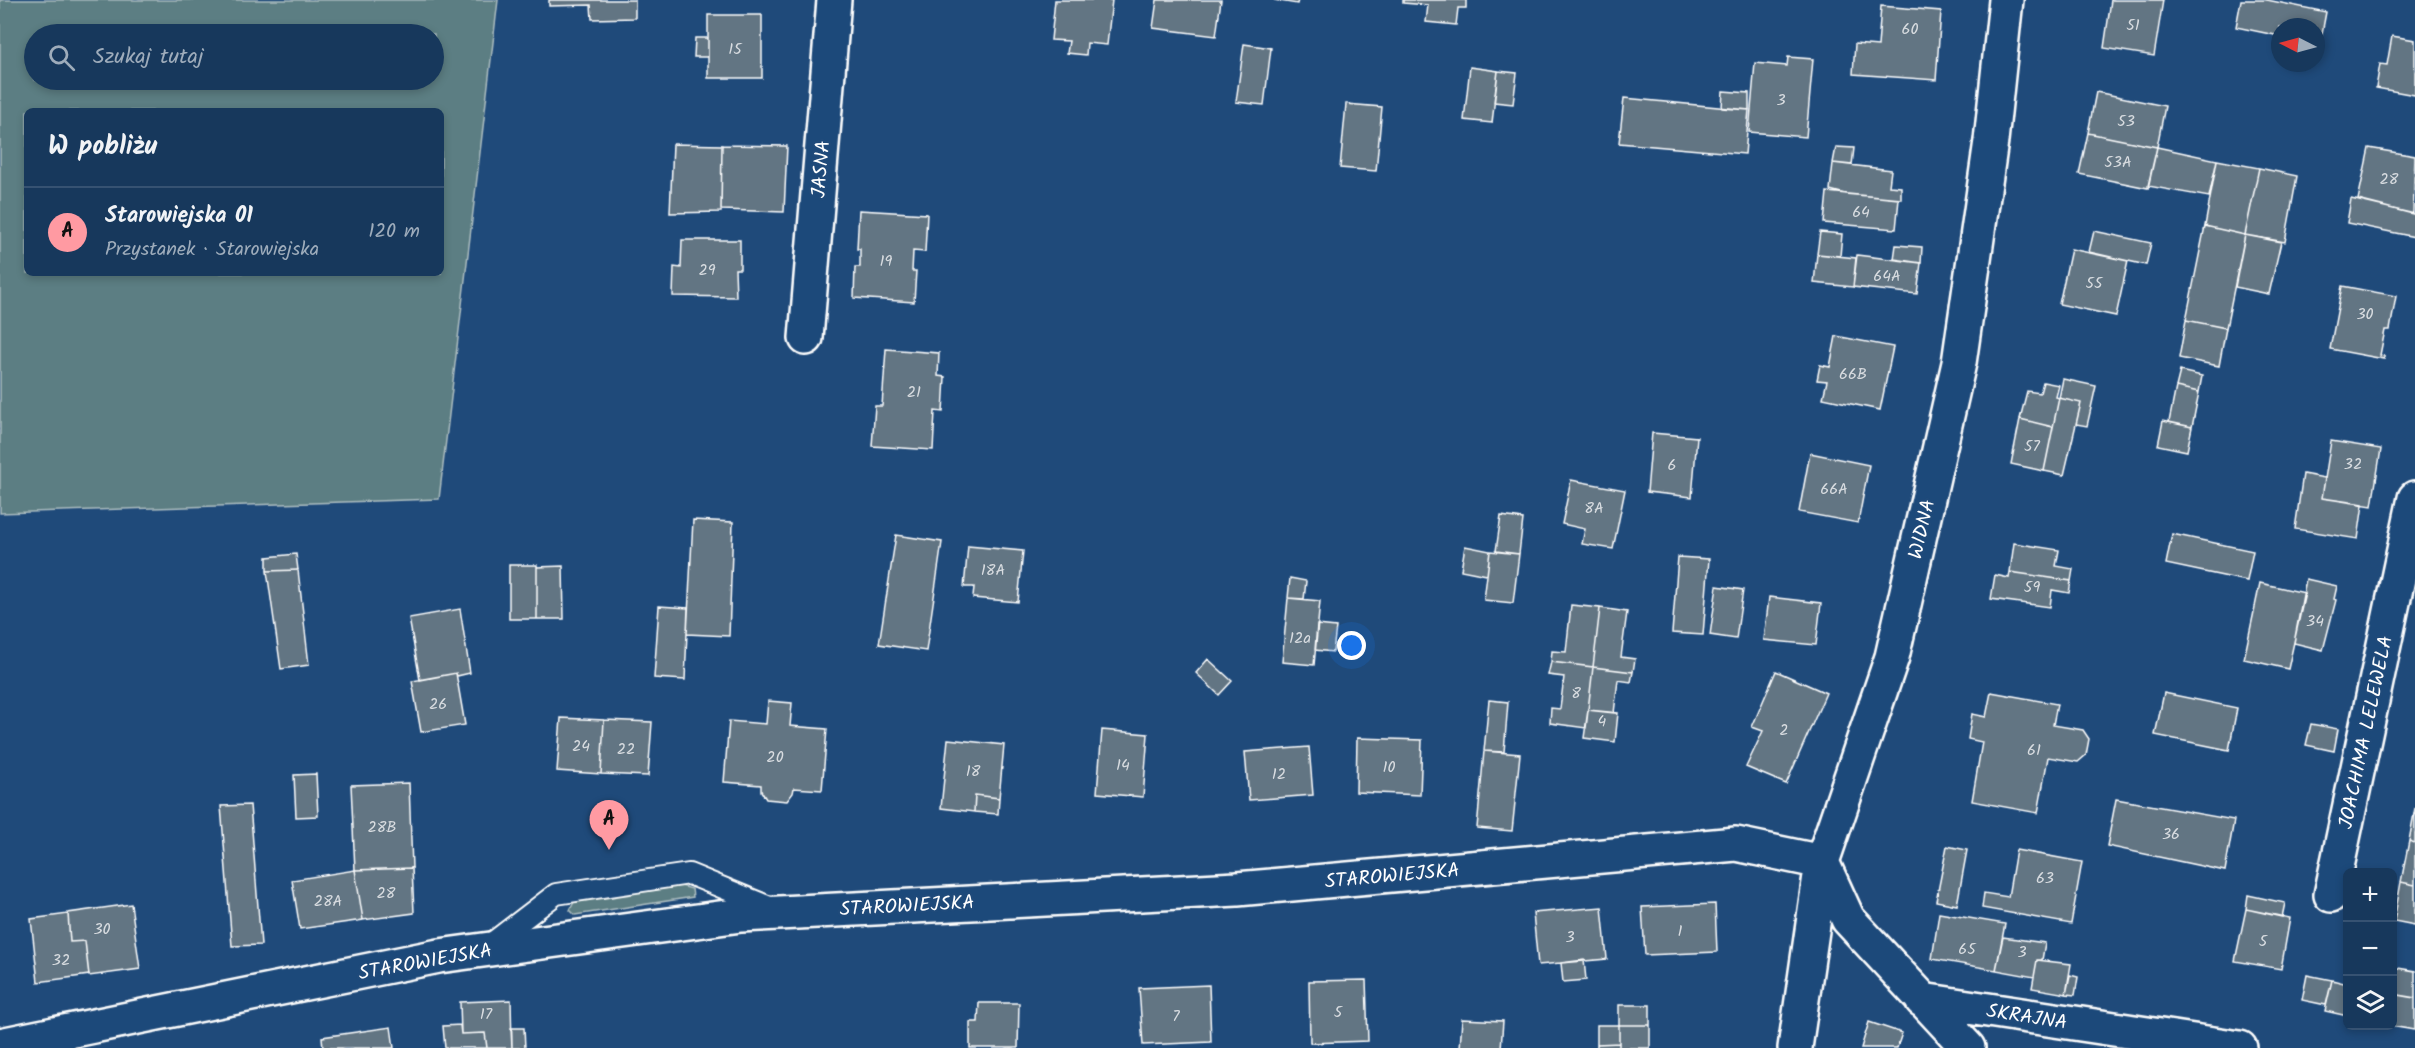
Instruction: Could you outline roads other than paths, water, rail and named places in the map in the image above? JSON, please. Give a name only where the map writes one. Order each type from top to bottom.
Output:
[{"type":"street","name":"JASNA","points":[[806,339],[834,0]]},
{"type":"street","name":"WIDNA","points":[[1795,1048],[1822,862],[1892,657],[1959,363],[1991,141],[2006,0]]},
{"type":"street","name":"JOACHIMA LELEWELA","points":[[2331,894],[2415,498]]},
{"type":"street","name":"STAROWIEJSKA","points":[[0,1045],[439,956],[636,928],[780,911],[1237,889],[1736,844],[1822,862]]},
{"type":"street","points":[[1822,862],[1848,919],[1968,1048]]},
{"type":"street","name":"SKRAJNA","points":[[1922,1000],[2240,1048]]},
{"type":"lane","points":[[482,951],[556,894],[689,874],[780,911]]},
{"type":"place","name":"Starowiejska 01","points":[[609,850]]}]
